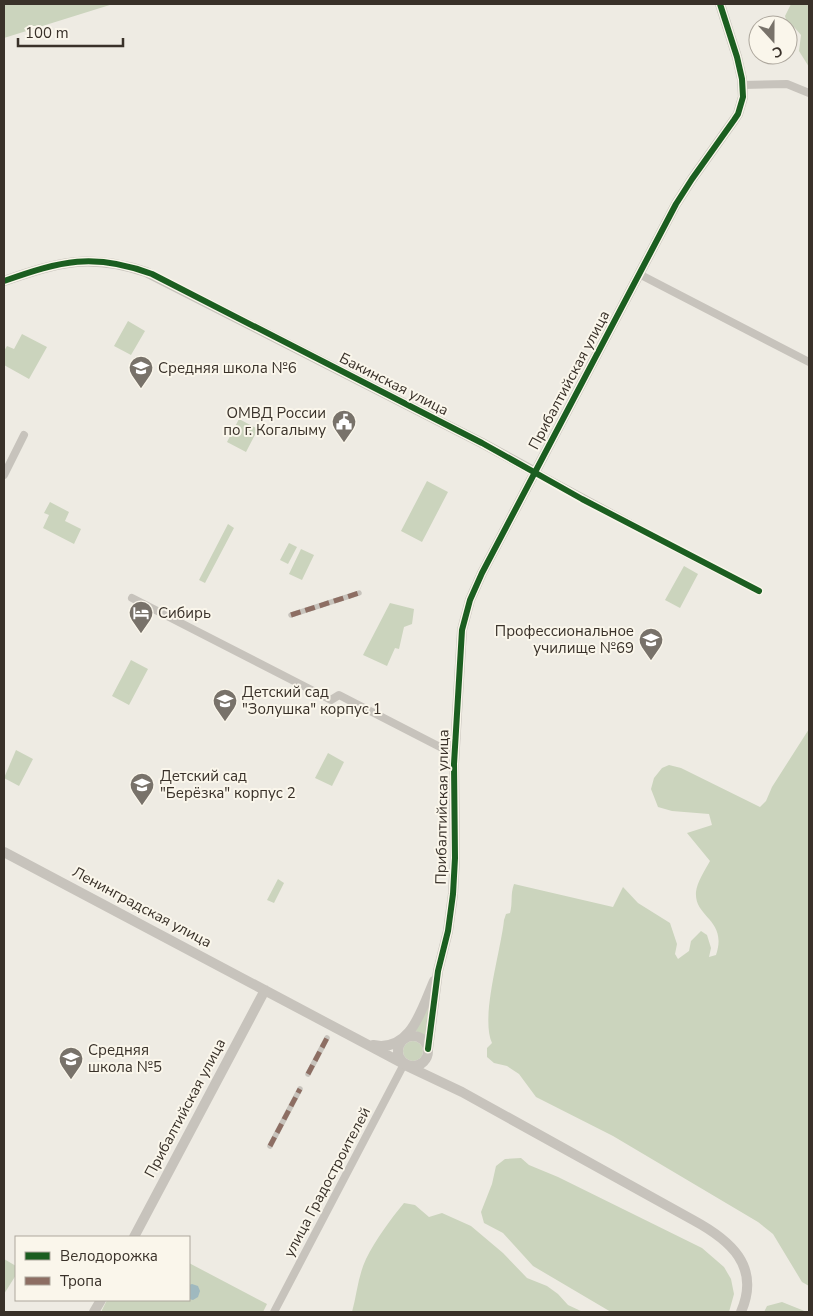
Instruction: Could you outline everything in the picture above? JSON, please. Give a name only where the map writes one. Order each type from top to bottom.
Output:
[{"type":"street","points":[[720,4],[737,57],[743,85],[787,84],[809,93]]},
{"type":"street","name":"Прибалтийская улица","points":[[428,1051],[433,988],[448,931],[453,894],[455,750],[461,647],[465,615],[474,588],[683,190],[738,114],[743,97],[743,85]]},
{"type":"street","name":"Бакинская улица","points":[[4,280],[45,266],[75,261],[107,262],[146,272],[482,443],[759,591]]},
{"type":"street","points":[[639,274],[809,362]]},
{"type":"street","points":[[4,475],[24,436]]},
{"type":"street","points":[[292,615],[359,594]]},
{"type":"street","points":[[132,598],[331,700],[339,695],[442,748],[455,750]]},
{"type":"street","name":"Ленинградская улица","points":[[4,852],[265,990]]},
{"type":"street","name":"Прибалтийская улица","points":[[404,1038],[433,988]]},
{"type":"street","points":[[265,990],[406,1065],[462,1092],[723,1238],[736,1253],[744,1267],[747,1291],[741,1312]]},
{"type":"street","name":"Прибалтийская улица","points":[[135,1236],[265,990]]},
{"type":"street","points":[[368,1044],[389,1046],[404,1038],[419,1037],[426,1042],[432,1070],[462,1092]]},
{"type":"street","points":[[308,1074],[327,1038]]},
{"type":"street","points":[[404,1038],[399,1044],[397,1051],[399,1058],[406,1065],[414,1067],[421,1064],[426,1059],[428,1051]]},
{"type":"street","name":"улица Градостроителей","points":[[274,1312],[406,1065]]},
{"type":"street","points":[[270,1146],[300,1089]]},
{"type":"street","points":[[94,1312],[100,1301]]},
{"type":"green space","points":[[4,4],[113,4],[4,38]]},
{"type":"green space","points":[[791,4],[809,4],[809,67],[799,51],[801,35],[798,32],[798,15],[786,15]]},
{"type":"green space","points":[[128,321],[145,331],[131,355],[114,346]]},
{"type":"green space","points":[[22,334],[47,347],[29,379],[4,365],[4,351],[7,346],[14,349]]},
{"type":"green space","points":[[239,419],[258,429],[246,452],[227,442]]},
{"type":"green space","points":[[427,481],[448,492],[422,542],[401,531]]},
{"type":"green space","points":[[50,502],[69,512],[65,521],[81,529],[74,544],[43,528],[49,515],[44,513]]},
{"type":"green space","points":[[228,524],[234,528],[205,583],[199,580]]},
{"type":"green space","points":[[289,543],[297,547],[288,564],[280,560]]},
{"type":"green space","points":[[301,549],[314,555],[302,580],[289,574]]},
{"type":"green space","points":[[684,566],[698,574],[680,608],[665,600]]},
{"type":"green space","points":[[390,603],[414,609],[412,624],[404,627],[399,649],[395,648],[387,666],[363,655]]},
{"type":"green space","points":[[131,660],[148,669],[129,705],[112,696]]},
{"type":"green space","points":[[809,729],[809,1286],[802,1282],[773,1234],[758,1222],[613,1136],[536,1097],[519,1074],[507,1066],[494,1063],[487,1057],[487,1048],[492,1043],[488,1017],[492,983],[504,920],[506,914],[510,913],[511,909],[514,884],[613,907],[623,887],[638,903],[670,923],[677,944],[675,954],[678,959],[689,951],[691,941],[701,931],[707,935],[711,948],[709,957],[716,955],[719,943],[718,934],[700,908],[696,892],[710,861],[687,833],[712,825],[709,814],[672,811],[658,807],[651,789],[654,778],[662,768],[669,765],[681,768],[760,807],[766,801],[772,787]]},
{"type":"green space","points":[[16,750],[33,759],[19,786],[4,778]]},
{"type":"green space","points":[[328,753],[344,762],[332,786],[315,778]]},
{"type":"green space","points":[[278,879],[284,883],[274,903],[267,900]]},
{"type":"green space","points":[[430,999],[425,1036],[414,1030]]},
{"type":"green space","points":[[413,1041],[420,1044],[423,1051],[420,1058],[413,1061],[406,1058],[403,1051],[406,1044]]},
{"type":"green space","points":[[521,1158],[529,1165],[558,1177],[702,1248],[724,1267],[731,1279],[734,1294],[729,1312],[611,1312],[533,1266],[503,1233],[484,1223],[481,1212],[492,1184],[496,1166],[505,1159]]},
{"type":"green space","points":[[404,1203],[415,1205],[429,1217],[442,1213],[471,1226],[503,1253],[527,1278],[547,1286],[568,1305],[583,1312],[352,1312],[363,1265],[383,1230]]},
{"type":"green space","points":[[4,1259],[15,1265],[15,1277],[4,1294]]},
{"type":"green space","points":[[190,1264],[267,1304],[263,1312],[101,1312],[106,1301],[190,1301]]},
{"type":"green space","points":[[782,1302],[807,1312],[764,1312],[767,1306]]},
{"type":"water","points":[[190,1285],[198,1286],[200,1291],[198,1297],[193,1300],[190,1299]]},
{"type":"marked path","points":[[291,615],[359,593]]},
{"type":"marked path","points":[[308,1074],[327,1038]]},
{"type":"marked path","points":[[270,1146],[300,1089]]},
{"type":"cycle path","points":[[428,1049],[438,971],[448,931],[453,894],[455,858],[454,764],[462,630],[470,600],[482,573],[676,204],[738,114],[743,97],[742,79],[720,4]]},
{"type":"cycle path","points":[[4,281],[60,264],[94,261],[131,267],[152,274],[482,443],[582,499],[759,591]]},
{"type":"place","name":"Средняя школа №6","points":[[141,389]]},
{"type":"place","name":"ОМВД России по г. Когалыму","points":[[344,443]]},
{"type":"place","name":"Сибирь","points":[[141,634]]},
{"type":"place","name":"Профессиональное училище №69","points":[[651,661]]},
{"type":"place","name":"Детский сад \"Золушка\" корпус 1","points":[[225,722]]},
{"type":"place","name":"Детский сад \"Берёзка\" корпус 2","points":[[142,806]]},
{"type":"place","name":"Средняя школа №5","points":[[71,1080]]}]
